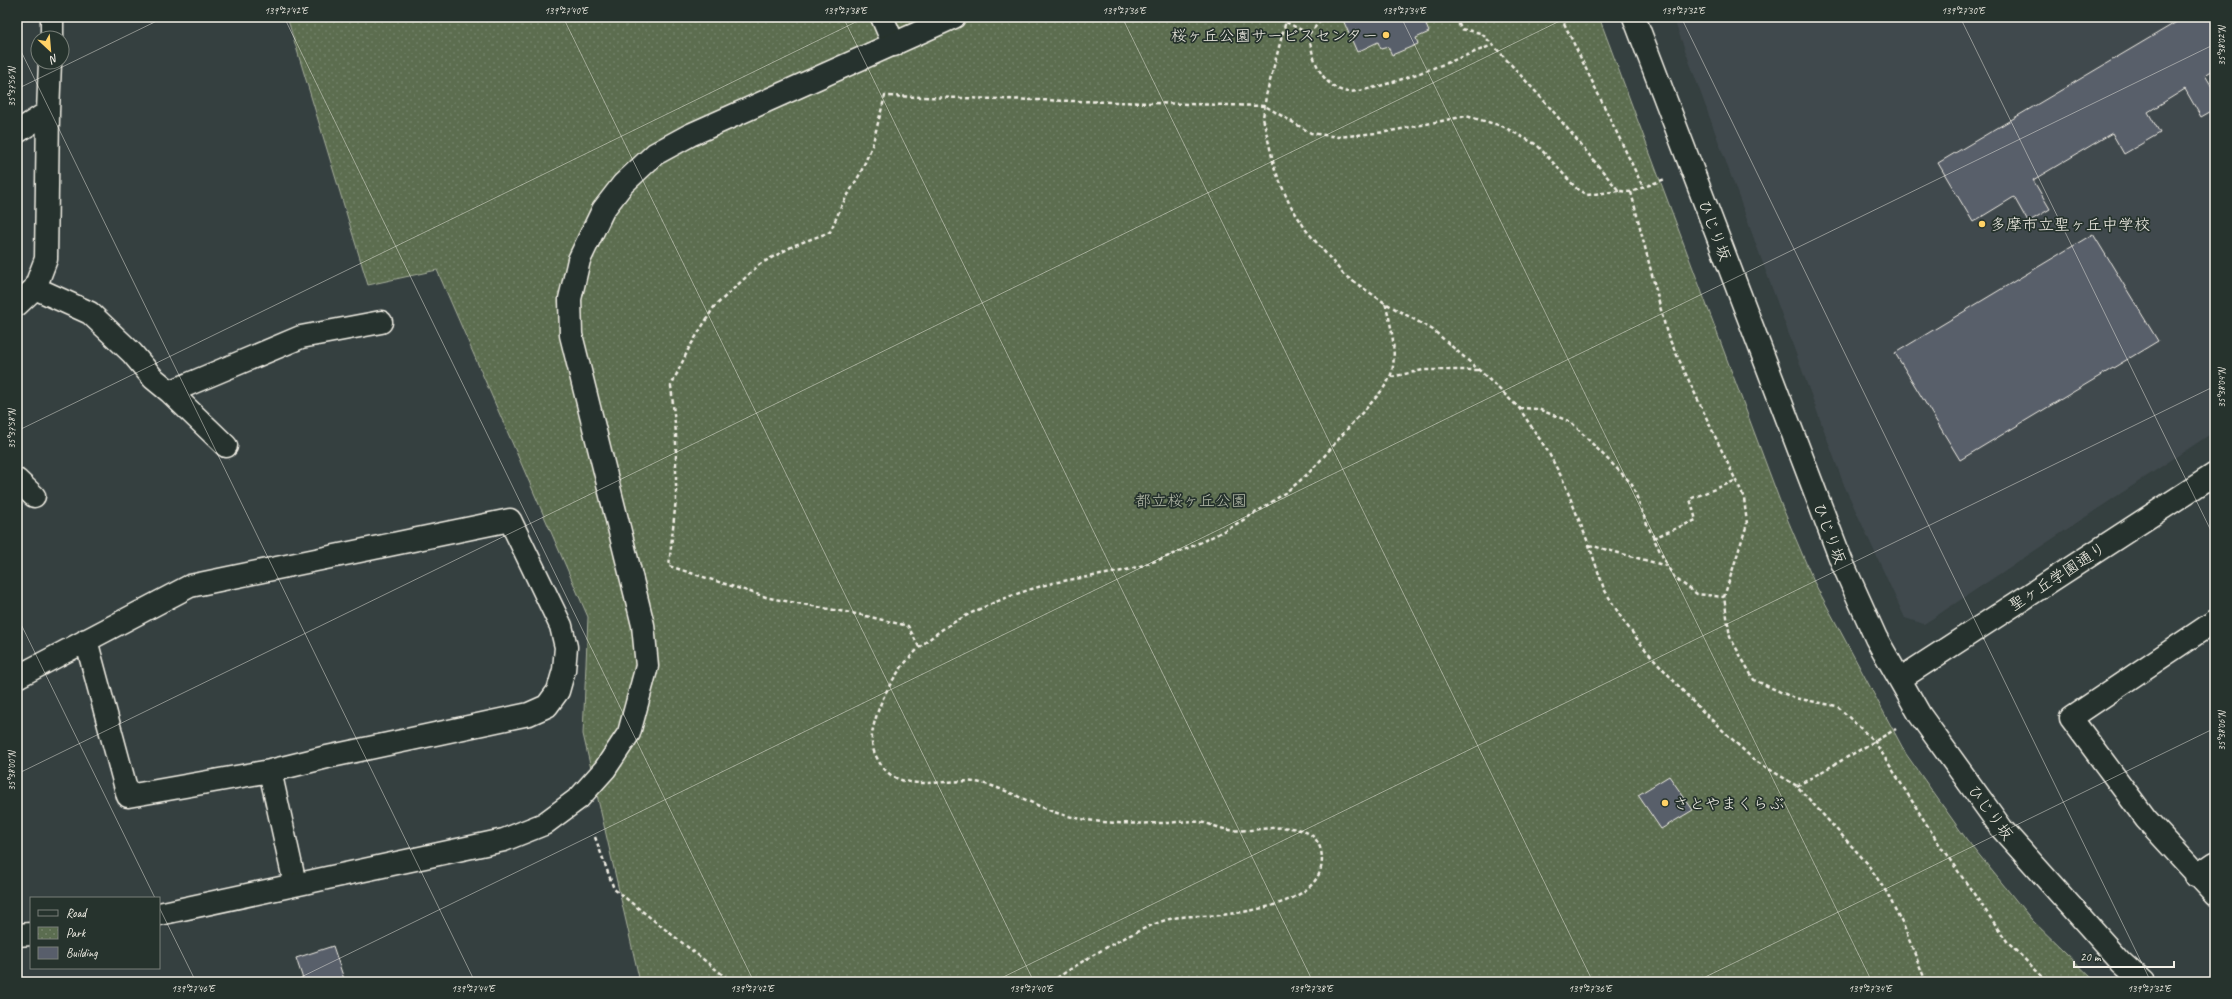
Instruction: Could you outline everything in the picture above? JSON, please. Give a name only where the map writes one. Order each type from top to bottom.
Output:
[{"type":"street","points":[[882,17],[894,45]]},
{"type":"street","points":[[160,914],[504,840],[544,824],[579,798],[605,769],[629,733],[647,666],[643,625],[571,334],[570,299],[578,260],[603,210],[623,184],[655,154],[690,135],[954,17]]},
{"type":"street","name":"ひじり坂","points":[[1634,17],[1841,560],[1866,617],[1920,714],[2002,829],[2121,962],[2143,982]]},
{"type":"street","points":[[17,305],[35,288],[46,259],[50,70]]},
{"type":"street","points":[[17,132],[48,112]]},
{"type":"street","points":[[35,288],[90,312],[132,353],[152,378],[170,392],[226,446]]},
{"type":"street","points":[[170,392],[301,337],[381,322]]},
{"type":"street","name":"聖ヶ丘学園通り","points":[[1900,679],[2215,474]]},
{"type":"street","points":[[17,480],[34,496]]},
{"type":"street","points":[[17,677],[86,640],[190,586],[510,520],[561,626],[566,647],[564,670],[558,691],[547,706],[529,714],[327,756],[270,771],[128,796],[86,640]]},
{"type":"street","points":[[2215,621],[2071,718],[2146,820],[2196,876],[2215,894]]},
{"type":"street","points":[[270,771],[295,884]]},
{"type":"street","points":[[2196,876],[2215,863]]},
{"type":"street","points":[[17,935],[30,934]]},
{"type":"path","points":[[1287,17],[1263,118],[1275,170],[1290,203],[1306,230],[1344,275],[1385,303],[1433,330],[1479,370],[1519,408],[1547,450],[1563,480],[1590,546],[1604,589],[1644,648],[1693,702],[1754,760],[1797,786],[1867,863],[1887,893],[1904,927],[1926,982]]},
{"type":"path","points":[[1324,17],[1309,34],[1310,48],[1325,79],[1343,91],[1374,89],[1493,45]]},
{"type":"path","points":[[1456,17],[1461,29],[1481,33],[1493,45],[1547,104],[1619,191]]},
{"type":"path","points":[[1561,17],[1644,187]]},
{"type":"path","points":[[1286,22],[1309,34]]},
{"type":"path","points":[[920,647],[908,626],[862,615],[769,598],[669,566],[676,499],[676,433],[671,386],[689,348],[714,306],[760,264],[795,245],[830,232],[842,205],[860,174],[872,146],[885,96],[1265,106],[1311,133],[1338,137],[1386,132],[1466,116],[1502,126],[1537,145],[1577,189],[1587,195],[1619,191],[1631,192],[1667,179]]},
{"type":"path","points":[[1631,192],[1667,334],[1737,480],[1744,498],[1747,524],[1724,597],[1730,636],[1754,680],[1794,698],[1837,706],[1875,742],[1939,844],[2009,944],[2048,982]]},
{"type":"path","points":[[1051,982],[1123,938],[1164,920],[1270,907],[1292,898],[1308,888],[1318,878],[1322,866],[1318,843],[1312,834],[1286,828],[1231,830],[1200,822],[1127,824],[1092,822],[1062,815],[1016,794],[974,782],[902,782],[881,768],[872,749],[871,733],[891,680],[920,647],[946,627],[992,603],[1051,584],[1124,570],[1162,558],[1196,544],[1248,516],[1279,497],[1305,476],[1391,377],[1394,345],[1392,325],[1385,303]]},
{"type":"path","points":[[1391,377],[1424,370],[1479,370]]},
{"type":"path","points":[[1519,408],[1538,409],[1571,422],[1632,484],[1653,538],[1667,566],[1675,578],[1697,594],[1724,597]]},
{"type":"path","points":[[1653,538],[1696,520],[1690,499],[1737,480]]},
{"type":"path","points":[[1590,546],[1667,566]]},
{"type":"path","points":[[1797,786],[1875,742],[1900,726]]},
{"type":"path","points":[[595,837],[614,889],[732,982]]},
{"type":"shaded area","name":"多摩市立聖ヶ丘中学校","points":[[1673,17],[2215,17],[2215,431],[1924,624],[1905,618],[1844,485]]},
{"type":"green space","name":"都立桜ヶ丘公園","points":[[287,17],[1599,17],[1781,504],[1814,582],[1906,754],[1967,840],[2032,920],[2096,982],[640,982],[583,734],[588,617],[437,270],[368,285]]},
{"type":"building","name":"桜ヶ丘公園サービスセンター","points":[[1350,17],[1443,17],[1426,25],[1429,32],[1416,38],[1418,44],[1392,55],[1388,47],[1381,49],[1378,42],[1357,52],[1343,20]]},
{"type":"building","points":[[2185,17],[2215,17],[2215,69],[2205,75],[2215,92],[2215,109],[2201,117],[2185,89],[2148,112],[2160,133],[2124,154],[2112,133],[2033,180],[2050,209],[2028,222],[2014,197],[1973,222],[1938,163]]},
{"type":"building","points":[[2093,234],[2158,341],[1960,460],[1895,353]]},
{"type":"building","name":"さとやまくらぶ","points":[[1669,776],[1693,810],[1661,829],[1638,795]]},
{"type":"building","points":[[333,946],[345,982],[304,982],[296,958]]},
{"type":"place","name":"桜ヶ丘公園サービスセンター","points":[[1386,35]]},
{"type":"place","name":"多摩市立聖ヶ丘中学校","points":[[1982,224]]},
{"type":"place","name":"さとやまくらぶ","points":[[1665,803]]}]
